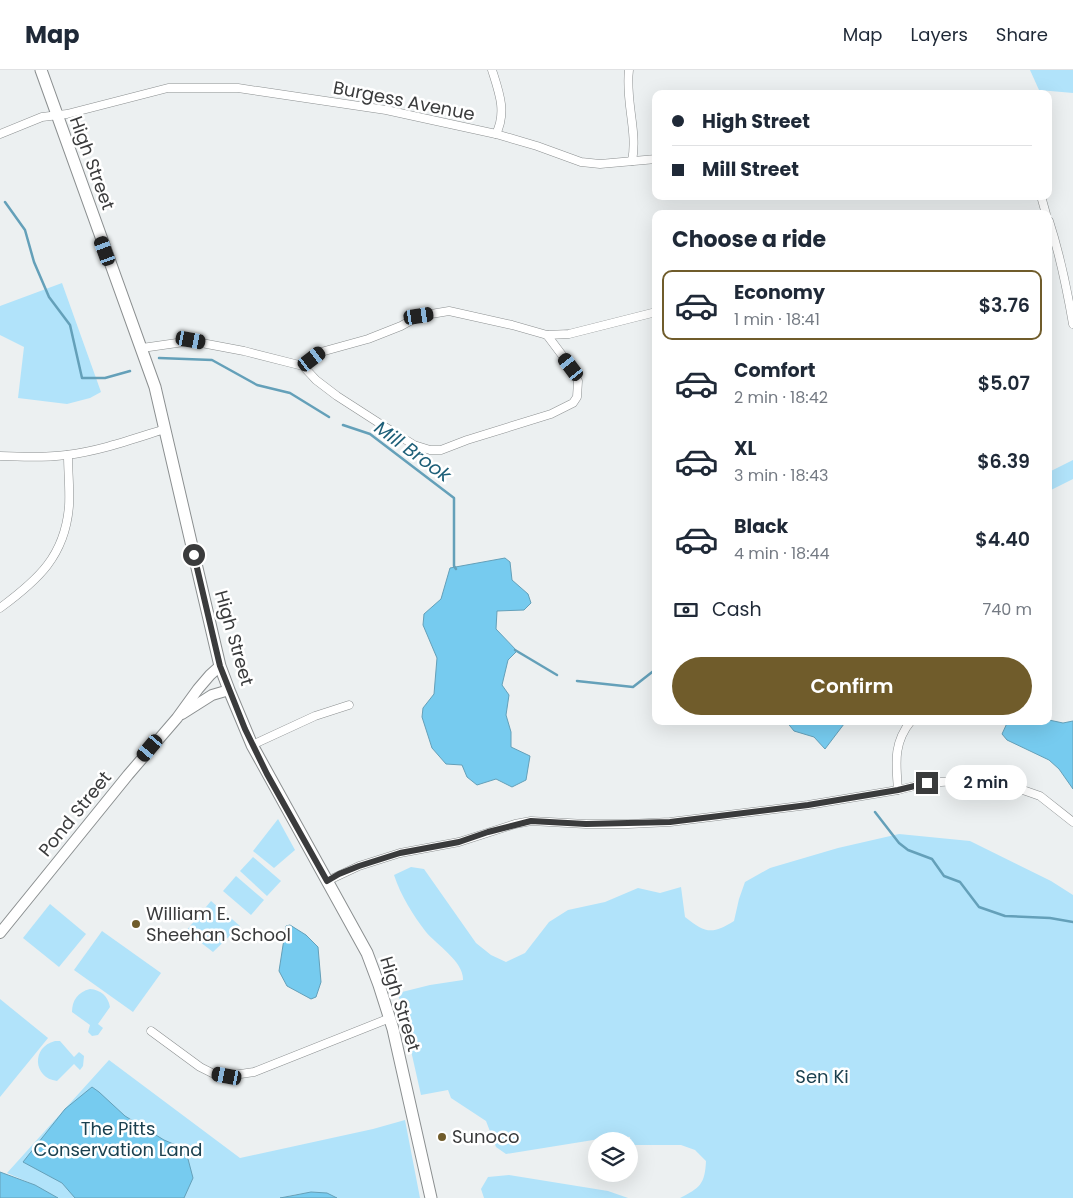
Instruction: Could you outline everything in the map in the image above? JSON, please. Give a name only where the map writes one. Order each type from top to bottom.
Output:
[{"type":"main road","name":"High Street","points":[[40,70],[155,388],[220,666],[252,745],[366,953],[379,985],[390,1018],[431,1198]]},
{"type":"street","points":[[492,70],[501,100],[502,111],[500,126],[496,134]]},
{"type":"street","points":[[629,70],[629,104],[634,149],[632,161]]},
{"type":"street","name":"Burgess Avenue","points":[[0,134],[42,117],[67,114],[168,88],[238,88],[386,110],[496,134],[538,146],[581,162],[600,164],[652,159]]},
{"type":"street","points":[[1052,230],[1059,251],[1073,324]]},
{"type":"street","points":[[303,366],[321,352],[368,339],[401,326],[419,316],[449,311],[547,335],[569,334],[652,313]]},
{"type":"street","points":[[142,348],[191,340],[244,350],[303,366],[316,380],[337,396],[414,445],[430,450],[441,450],[551,414],[573,403],[577,396],[578,381],[571,367],[547,335]]},
{"type":"street","points":[[0,456],[68,455],[116,444],[165,429]]},
{"type":"street","points":[[0,608],[26,590],[38,578],[57,552],[65,532],[68,512],[68,455]]},
{"type":"street","name":"Pond Street","points":[[0,933],[128,775],[177,718],[198,689],[220,666]]},
{"type":"street","name":"Pond Street","points":[[177,718],[212,695],[229,690]]},
{"type":"street","points":[[252,745],[315,716],[349,705]]},
{"type":"street","points":[[898,790],[896,770],[898,744],[902,732],[908,725]]},
{"type":"street","points":[[327,881],[359,866],[400,853],[459,842],[497,829],[531,821],[586,824],[670,822],[808,805],[898,790],[927,783],[954,781],[1000,784],[1040,796],[1073,822]]},
{"type":"street","points":[[151,1031],[200,1067],[212,1074],[227,1076],[254,1072],[390,1018]]},
{"type":"green space","points":[[1030,70],[1073,70],[1073,93],[1039,90]]},
{"type":"green space","points":[[62,283],[101,392],[90,398],[67,404],[18,398],[24,347],[0,335],[0,306]]},
{"type":"green space","points":[[1073,460],[1073,479],[1052,490],[1052,470]]},
{"type":"green space","points":[[278,819],[295,850],[274,868],[253,851]]},
{"type":"green space","name":"Sen Ki","points":[[899,834],[970,841],[1051,881],[1073,895],[1073,1198],[680,1198],[697,1188],[703,1180],[706,1161],[695,1150],[681,1145],[638,1145],[638,1132],[588,1132],[588,1141],[506,1154],[496,1147],[486,1121],[451,1098],[448,1090],[421,1095],[398,993],[430,985],[463,980],[462,973],[455,960],[426,932],[417,919],[404,898],[394,875],[411,867],[424,869],[476,943],[491,955],[506,962],[525,953],[549,922],[568,910],[605,902],[638,888],[660,893],[681,887],[685,917],[703,929],[720,929],[734,921],[745,882],[770,868],[838,848]]},
{"type":"green space","points":[[253,857],[281,881],[267,896],[240,871]]},
{"type":"green space","points":[[236,876],[264,900],[251,915],[223,891]]},
{"type":"green space","points":[[211,901],[240,926],[213,952],[186,931]]},
{"type":"green space","points":[[50,904],[86,934],[59,967],[23,938]]},
{"type":"green space","points":[[102,931],[161,973],[133,1012],[74,970]]},
{"type":"green space","points":[[90,989],[103,994],[108,1000],[110,1007],[98,1024],[103,1028],[98,1035],[92,1036],[88,1032],[90,1025],[72,1012],[76,997]]},
{"type":"green space","points":[[0,999],[48,1038],[0,1097]]},
{"type":"green space","points":[[60,1041],[74,1057],[79,1052],[84,1056],[83,1066],[80,1070],[74,1064],[57,1081],[49,1079],[43,1074],[39,1069],[38,1062],[42,1049],[47,1044]]},
{"type":"green space","name":"The Pitts Conservation Land","points":[[109,1060],[240,1158],[373,1129],[405,1120],[420,1198],[337,1198],[316,1193],[302,1193],[280,1198],[58,1198],[35,1185],[7,1173]]},
{"type":"green space","points":[[509,1175],[608,1191],[628,1198],[484,1198],[481,1189],[488,1177]]},
{"type":"shaded area","points":[[505,558],[510,562],[512,580],[528,594],[531,603],[524,610],[497,611],[496,629],[517,651],[508,660],[502,685],[509,695],[506,715],[511,732],[511,747],[530,756],[526,780],[512,787],[496,779],[477,785],[467,777],[462,765],[446,764],[432,748],[422,717],[423,708],[434,694],[437,658],[423,625],[424,614],[441,599],[450,568]]},
{"type":"shaded area","points":[[1052,721],[1063,723],[1073,721],[1073,789],[1059,769],[1049,760],[1007,740],[1002,734],[1006,725],[1052,725]]},
{"type":"shaded area","points":[[789,725],[843,725],[825,749],[814,737],[794,731]]},
{"type":"shaded area","points":[[290,925],[306,935],[318,947],[321,982],[316,997],[311,999],[287,986],[279,971],[286,926]]},
{"type":"shaded area","points":[[92,1087],[125,1116],[164,1140],[178,1146],[188,1159],[193,1178],[184,1198],[75,1198],[62,1183],[23,1162],[65,1109]]},
{"type":"shaded area","points":[[0,1172],[35,1185],[58,1198],[0,1198]]},
{"type":"shaded area","points":[[311,1192],[327,1193],[337,1198],[280,1198]]},
{"type":"waterway","name":"Mill Brook","points":[[5,202],[25,230],[34,262],[49,297],[70,325],[82,378],[105,378],[130,371]]},
{"type":"waterway","name":"Mill Brook","points":[[159,358],[212,360],[257,385],[290,393],[329,417]]},
{"type":"waterway","name":"Mill Brook","points":[[343,425],[370,434],[454,498],[454,566],[456,569]]},
{"type":"waterway","name":"Mill Brook","points":[[515,650],[557,675]]},
{"type":"waterway","name":"Mill Brook","points":[[577,681],[633,687],[652,672]]},
{"type":"waterway","points":[[875,812],[899,843],[908,850],[932,859],[944,876],[960,882],[979,907],[1005,916],[1050,918],[1073,922]]},
{"type":"place","name":"William E. Sheehan School","points":[[136,924]]},
{"type":"place","name":"Sunoco","points":[[442,1137]]},
{"type":"route","points":[[194,555],[220,666],[229,690],[252,745],[327,881],[359,866],[400,853],[459,842],[515,824],[531,821],[586,824],[670,822],[808,805],[898,790],[927,783]]}]
